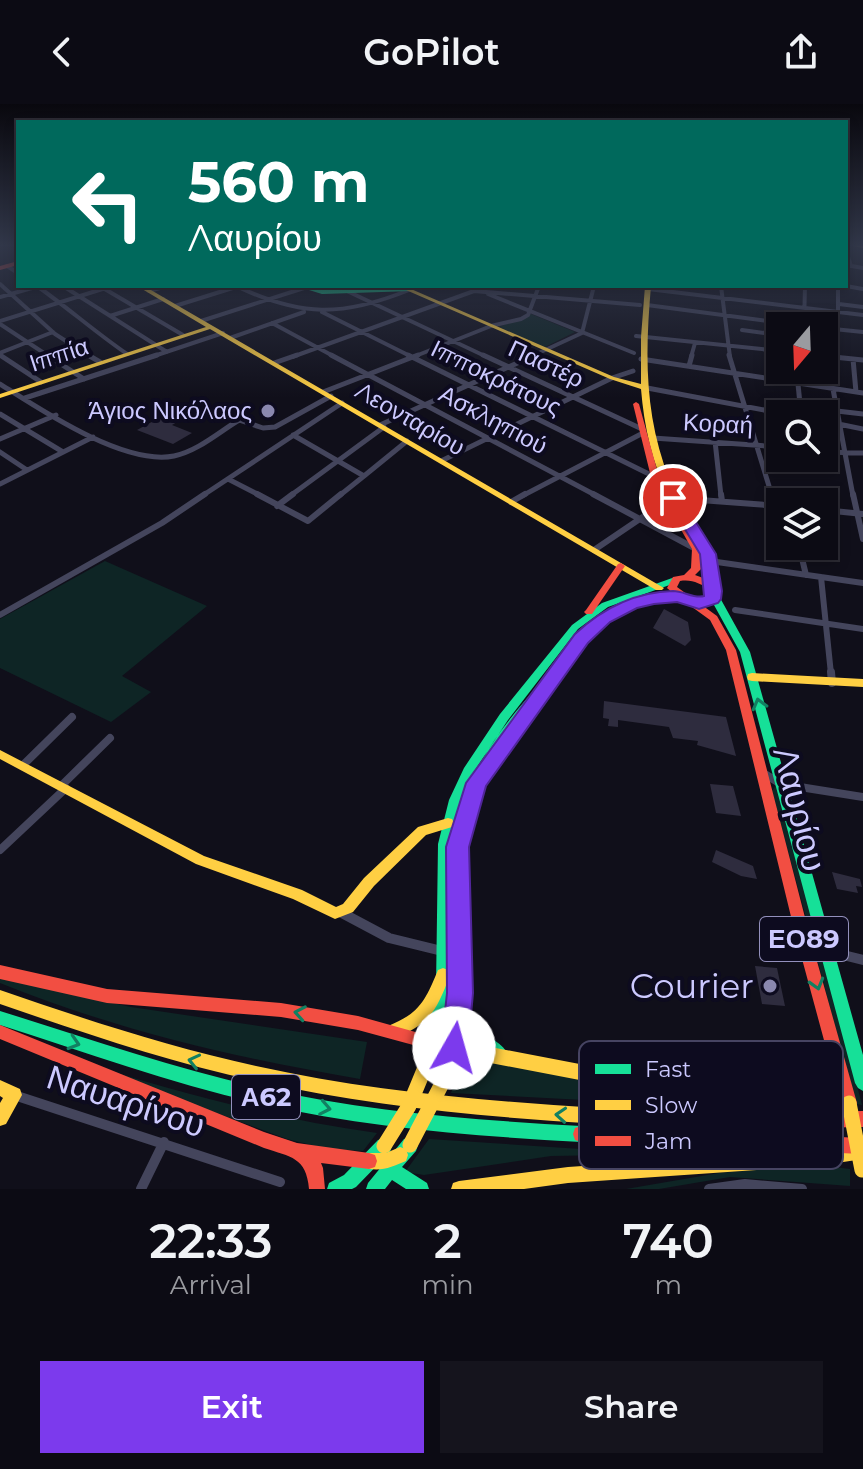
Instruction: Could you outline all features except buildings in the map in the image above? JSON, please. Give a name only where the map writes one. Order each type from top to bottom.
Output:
[{"type":"main road","name":"Λεονταρίου","points":[[159,297],[659,588]]},
{"type":"main road","points":[[429,297],[612,378],[638,386]]},
{"type":"main road","name":"Λαυρίου","points":[[638,386],[644,297]]},
{"type":"main road","name":"Ιππία","points":[[0,396],[156,345],[206,324]]},
{"type":"main road","name":"Λαυρίου","points":[[638,356],[633,371],[655,477],[710,561],[712,591],[742,642],[863,1083]]},
{"type":"main road","name":"Λαυρίου","points":[[646,434],[671,502],[696,549]]},
{"type":"main road","points":[[586,617],[611,602],[693,574],[698,564],[696,549]]},
{"type":"main road","points":[[335,1189],[350,1181],[384,1146],[409,1106],[426,1065],[443,975],[441,871],[448,823],[464,779],[483,746],[586,617],[621,566]]},
{"type":"main road","points":[[687,577],[700,579],[712,591],[707,602],[694,603]]},
{"type":"main road","points":[[374,1189],[389,1166],[410,1145],[447,1074],[454,1048],[460,993],[458,847],[476,783],[586,634],[604,617],[624,606],[649,599],[678,597],[672,588],[675,580]]},
{"type":"main road","points":[[602,591],[603,597],[624,606]]},
{"type":"main road","name":"Λαυρίου","points":[[678,597],[694,603],[715,620],[729,643],[833,1041]]},
{"type":"main road","points":[[752,677],[863,683]]},
{"type":"main road","points":[[0,754],[200,860],[297,894],[335,913],[342,913],[422,831],[448,823]]},
{"type":"main road","points":[[0,972],[107,996],[242,1005],[392,1031],[432,1043],[442,1051],[447,1074]]},
{"type":"main road","points":[[392,1031],[407,1028],[420,1020],[434,1000],[443,975]]},
{"type":"main road","points":[[460,993],[464,1017],[471,1031],[488,1047],[506,1056]]},
{"type":"main road","name":"Α62","points":[[0,997],[76,1026],[175,1056],[272,1079],[369,1096],[478,1109],[579,1116]]},
{"type":"main road","name":"Α62","points":[[0,1018],[68,1042],[262,1096],[365,1115],[482,1130],[579,1135]]},
{"type":"main road","points":[[0,1032],[297,1151],[389,1166],[421,1189]]},
{"type":"main road","points":[[426,1065],[442,1051],[454,1048],[579,1071]]},
{"type":"main road","name":"Λαυρίου","points":[[843,1080],[863,1182]]},
{"type":"main road","name":"Ναυαρίνου","points":[[0,1088],[14,1095]]},
{"type":"main road","points":[[0,1118],[14,1095]]},
{"type":"main road","points":[[843,1116],[863,1118]]},
{"type":"main road","name":"Α62","points":[[843,1119],[863,1118]]},
{"type":"main road","points":[[384,1146],[389,1166]]},
{"type":"main road","name":"Α62","points":[[843,1147],[863,1148]]},
{"type":"main road","points":[[843,1152],[863,1148]]},
{"type":"main road","points":[[297,1151],[313,1162],[318,1176],[317,1189]]},
{"type":"main road","points":[[459,1189],[568,1175],[656,1169]]},
{"type":"street","points":[[14,297],[53,332],[100,362]]},
{"type":"street","points":[[53,297],[80,322],[127,354]]},
{"type":"street","points":[[0,322],[77,297]]},
{"type":"street","points":[[80,297],[167,352]]},
{"type":"street","points":[[118,297],[183,335]]},
{"type":"street","points":[[175,306],[204,297]]},
{"type":"street","points":[[256,297],[306,311],[322,312],[374,304],[392,297]]},
{"type":"street","points":[[206,324],[276,297]]},
{"type":"street","name":"Παστέρ","points":[[361,297],[646,434]]},
{"type":"street","points":[[274,363],[459,297]]},
{"type":"street","points":[[499,297],[638,356],[766,379]]},
{"type":"street","points":[[0,384],[93,437],[131,452],[169,457],[179,455],[239,420],[263,428],[275,427],[327,394],[369,374],[491,326],[521,319],[530,311],[535,297]]},
{"type":"street","points":[[554,297],[766,321]]},
{"type":"street","points":[[582,333],[591,297]]},
{"type":"street","points":[[712,297],[863,315]]},
{"type":"street","points":[[804,312],[805,297]]},
{"type":"street","points":[[838,312],[839,297]]},
{"type":"street","points":[[721,298],[735,374],[772,488]]},
{"type":"street","points":[[110,316],[163,299]]},
{"type":"street","points":[[839,304],[863,307]]},
{"type":"street","points":[[25,398],[306,311]]},
{"type":"street","name":"Ιπποκράτους","points":[[322,312],[655,477]]},
{"type":"street","points":[[0,322],[26,343],[84,379]]},
{"type":"street","name":"Ασκληπιού","points":[[272,323],[696,549]]},
{"type":"street","points":[[838,329],[863,332]]},
{"type":"street","points":[[742,330],[766,333]]},
{"type":"street","points":[[0,354],[53,332]]},
{"type":"street","points":[[277,506],[382,426],[582,333]]},
{"type":"street","points":[[640,337],[766,350]]},
{"type":"street","points":[[689,366],[695,343]]},
{"type":"street","points":[[0,354],[41,382]]},
{"type":"street","points":[[838,357],[863,360]]},
{"type":"street","points":[[853,359],[856,392]]},
{"type":"street","points":[[441,461],[612,378],[633,371]]},
{"type":"street","points":[[800,400],[798,384],[863,393]]},
{"type":"street","points":[[638,386],[766,410]]},
{"type":"street","points":[[833,389],[835,400]]},
{"type":"street","points":[[0,615],[113,553],[342,403]]},
{"type":"street","points":[[838,411],[863,414]]},
{"type":"street","points":[[0,414],[63,452]]},
{"type":"street","points":[[0,439],[56,415]]},
{"type":"street","points":[[838,418],[863,539]]},
{"type":"street","points":[[839,424],[863,429]]},
{"type":"street","points":[[511,502],[636,433],[646,434]]},
{"type":"street","name":"Κοραή","points":[[646,434],[766,445]]},
{"type":"street","points":[[293,435],[364,476]]},
{"type":"street","points":[[0,484],[93,437]]},
{"type":"street","points":[[228,479],[308,521],[407,441]]},
{"type":"street","points":[[715,441],[722,501]]},
{"type":"street","points":[[0,452],[27,470]]},
{"type":"street","points":[[838,453],[863,453]]},
{"type":"street","points":[[594,550],[656,508],[671,502],[722,501],[766,505]]},
{"type":"street","points":[[838,511],[860,513]]},
{"type":"street","points":[[802,560],[806,575]]},
{"type":"street","points":[[710,561],[863,583]]},
{"type":"street","points":[[821,577],[832,683]]},
{"type":"street","points":[[735,610],[863,629]]},
{"type":"street","points":[[22,766],[72,717]]},
{"type":"street","points":[[0,850],[110,738]]},
{"type":"street","points":[[763,773],[781,784],[863,797]]},
{"type":"street","points":[[342,913],[423,949],[442,951]]},
{"type":"street","points":[[825,950],[863,960]]},
{"type":"street","name":"Ναυαρίνου","points":[[14,1095],[280,1182]]},
{"type":"street","points":[[141,1189],[164,1142]]},
{"type":"street","points":[[709,1189],[745,1184],[802,1189]]},
{"type":"green space","points":[[531,314],[575,332],[545,347],[499,327]]},
{"type":"green space","points":[[105,561],[207,606],[122,676],[151,692],[111,722],[0,668],[0,619]]},
{"type":"green space","points":[[613,608],[579,635],[495,745],[476,776],[451,933],[453,841],[464,798],[484,754],[577,634]]},
{"type":"green space","points":[[776,785],[862,1105],[856,1104],[843,1056],[843,1041],[839,1041],[772,791]]},
{"type":"green space","points":[[0,978],[131,1007],[367,1042],[360,1079],[177,1041],[44,1000],[0,983]]},
{"type":"green space","points":[[462,1057],[579,1079],[579,1100],[451,1093]]},
{"type":"green space","points":[[74,1060],[224,1103],[377,1133],[363,1151],[328,1149],[287,1139]]},
{"type":"green space","points":[[429,1139],[579,1149],[579,1156],[551,1156],[424,1175],[405,1172]]},
{"type":"green space","points":[[843,1168],[850,1169],[850,1186],[730,1177],[659,1189],[626,1189],[719,1173]]},
{"type":"traffic: fast","points":[[426,1065],[443,987],[444,844],[455,800],[468,771],[504,717],[575,627],[605,605],[675,580]]},
{"type":"traffic: fast","points":[[713,587],[714,596],[745,652],[863,1083]]},
{"type":"traffic: fast","points":[[447,1074],[457,1011],[458,865],[467,811],[476,785],[495,749],[573,652]]},
{"type":"traffic: fast","points":[[460,993],[472,1028],[499,1053]]},
{"type":"traffic: fast","points":[[0,1018],[196,1079],[301,1104],[420,1122],[579,1134]]},
{"type":"traffic: fast","points":[[374,1189],[410,1145]]},
{"type":"traffic: fast","points":[[335,1189],[350,1181],[384,1146]]},
{"type":"traffic: fast","points":[[391,1170],[421,1189]]},
{"type":"traffic: slow","points":[[158,297],[659,588]]},
{"type":"traffic: slow","points":[[424,297],[612,378],[642,387]]},
{"type":"traffic: slow","points":[[647,297],[643,361],[650,431],[672,495],[706,556],[713,587]]},
{"type":"traffic: slow","points":[[0,396],[211,327]]},
{"type":"traffic: slow","points":[[752,677],[863,683]]},
{"type":"traffic: slow","points":[[0,754],[200,860],[297,894],[335,913],[348,908],[369,882],[422,831],[448,823]]},
{"type":"traffic: slow","points":[[393,1031],[412,1023],[426,1010],[443,975]]},
{"type":"traffic: slow","points":[[0,997],[156,1048],[256,1074],[402,1099],[579,1115]]},
{"type":"traffic: slow","points":[[454,1048],[579,1072]]},
{"type":"traffic: slow","points":[[384,1146],[409,1106],[426,1065]]},
{"type":"traffic: slow","points":[[410,1145],[447,1074]]},
{"type":"traffic: slow","points":[[0,1088],[14,1095],[0,1118]]},
{"type":"traffic: slow","points":[[849,1103],[862,1170]]},
{"type":"traffic: slow","points":[[843,1154],[860,1152]]},
{"type":"traffic: slow","points":[[369,1161],[387,1161],[400,1155]]},
{"type":"traffic: slow","points":[[459,1189],[568,1175],[656,1169]]},
{"type":"traffic: jam","points":[[636,404],[655,477],[696,549],[696,569],[687,577]]},
{"type":"traffic: jam","points":[[589,612],[621,566]]},
{"type":"traffic: jam","points":[[711,586],[699,579],[685,578],[676,579],[672,588],[714,618],[731,650],[832,1041]]},
{"type":"traffic: jam","points":[[573,652],[595,629],[619,611],[646,601],[678,597]]},
{"type":"traffic: jam","points":[[0,972],[107,996],[281,1010],[358,1023],[432,1043]]},
{"type":"traffic: jam","points":[[0,1032],[264,1140],[297,1151],[369,1161]]},
{"type":"traffic: jam","points":[[432,1043],[442,1051],[446,1068]]},
{"type":"traffic: jam","points":[[843,1081],[849,1103]]},
{"type":"traffic: jam","points":[[843,1119],[863,1119]]},
{"type":"traffic: jam","points":[[843,1145],[863,1146]]},
{"type":"traffic: jam","points":[[300,1152],[315,1168],[317,1189]]},
{"type":"place","name":"Άγιος Νικόλαος","points":[[268,411]]},
{"type":"place","name":"Courier","points":[[770,986]]},
{"type":"route","points":[[454,1048],[460,993],[456,899],[458,847],[476,783],[582,638],[604,617],[631,604],[654,598],[671,596],[699,604],[712,599],[714,591],[708,554],[673,498]]}]
